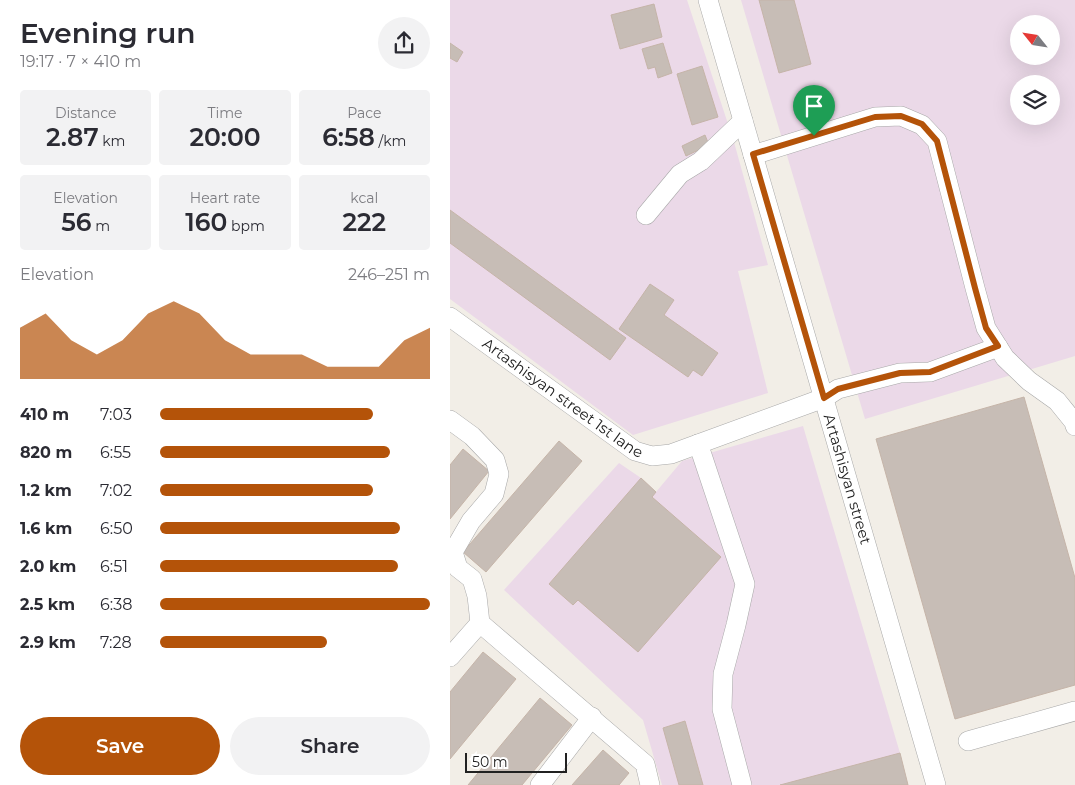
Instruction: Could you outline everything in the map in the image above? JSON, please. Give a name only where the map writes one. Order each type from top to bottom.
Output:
[{"type":"street","name":"Artashisyan street","points":[[708,0],[936,785]]},
{"type":"street","points":[[753,154],[875,117],[901,116],[922,124],[937,141],[986,328],[1005,358],[1029,381],[1057,401],[1074,422],[1075,426]]},
{"type":"street","points":[[646,215],[680,174],[700,162],[744,121]]},
{"type":"street","name":"Artashisyan street 1st lane","points":[[450,317],[635,451],[652,456],[671,454],[824,398],[838,389],[900,373],[930,372],[998,346]]},
{"type":"street","points":[[450,420],[472,436],[495,460],[499,474],[494,494],[471,521],[453,552],[458,568],[472,579],[477,596],[480,623],[645,764],[650,785]]},
{"type":"street","points":[[698,444],[745,584],[723,674],[722,709],[742,785]]},
{"type":"street","points":[[450,657],[480,623]]},
{"type":"street","points":[[968,741],[1075,711]]},
{"type":"street","points":[[540,785],[592,717]]},
{"type":"shaded area","points":[[450,0],[687,0],[734,142],[768,265],[738,271],[768,393],[633,435],[450,299]]},
{"type":"shaded area","points":[[741,0],[1075,0],[1075,356],[865,419]]},
{"type":"shaded area","points":[[803,426],[908,785],[662,785],[643,720],[504,590],[619,463],[641,478],[656,492],[682,461]]},
{"type":"building","points":[[759,0],[794,0],[811,64],[779,73]]},
{"type":"building","points":[[654,4],[662,37],[620,49],[611,15]]},
{"type":"building","points":[[450,43],[463,52],[457,62],[450,58]]},
{"type":"building","points":[[663,43],[672,73],[658,78],[655,67],[648,69],[642,49]]},
{"type":"building","points":[[702,66],[718,117],[692,125],[677,74]]},
{"type":"building","points":[[705,135],[709,145],[686,156],[682,146]]},
{"type":"building","points":[[450,210],[626,338],[610,360],[450,243]]},
{"type":"building","points":[[650,284],[674,300],[664,315],[718,353],[702,376],[693,370],[688,377],[619,329]]},
{"type":"building","points":[[1024,397],[1075,578],[1075,685],[955,719],[876,439]]},
{"type":"building","points":[[559,441],[582,461],[486,572],[463,552]]},
{"type":"building","points":[[463,449],[489,471],[450,519],[450,465]]},
{"type":"building","points":[[641,478],[656,492],[652,497],[721,557],[638,652],[578,600],[573,605],[549,584]]},
{"type":"building","points":[[483,652],[516,679],[450,759],[450,692]]},
{"type":"building","points":[[540,698],[572,725],[522,785],[468,785]]},
{"type":"building","points":[[685,721],[703,785],[679,785],[663,728]]},
{"type":"building","points":[[603,750],[629,773],[619,785],[572,785]]},
{"type":"building","points":[[900,753],[908,785],[780,785]]},
{"type":"route","points":[[901,116],[922,124],[937,141],[986,328],[998,346],[930,372],[900,373],[838,389],[824,398],[753,154],[814,136],[875,117],[901,116]]}]
